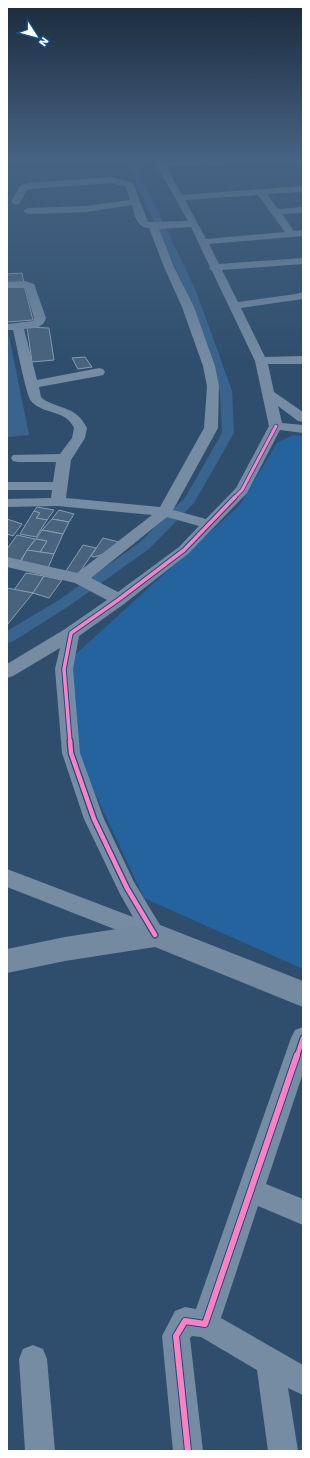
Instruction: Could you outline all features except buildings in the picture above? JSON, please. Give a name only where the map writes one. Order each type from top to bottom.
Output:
[{"type":"main road","points":[[7,961],[65,949],[155,935],[303,994]]},
{"type":"street","points":[[83,580],[169,513],[211,428],[213,386],[209,366],[188,307],[169,267],[156,227]]},
{"type":"street","points":[[7,672],[71,633],[118,600],[184,550],[201,522],[242,490],[276,426],[261,362],[195,227]]},
{"type":"street","points":[[287,227],[291,233]]},
{"type":"street","points":[[202,242],[303,233]]},
{"type":"street","points":[[214,268],[303,261]]},
{"type":"street","points":[[7,285],[25,284],[30,286],[40,318],[36,324],[12,326],[35,398],[39,402],[71,415],[77,422],[81,434],[64,458],[58,502]]},
{"type":"street","points":[[234,306],[303,295]]},
{"type":"street","points":[[261,362],[303,360]]},
{"type":"street","points":[[32,385],[99,372]]},
{"type":"street","points":[[269,394],[303,418]]},
{"type":"street","points":[[276,426],[303,429]]},
{"type":"street","points":[[18,458],[64,458]]},
{"type":"street","points":[[7,486],[60,486]]},
{"type":"street","points":[[7,503],[58,502],[169,513],[201,522]]},
{"type":"street","points":[[7,562],[83,580],[103,590],[118,600]]},
{"type":"street","points":[[71,633],[64,669],[71,753],[94,819],[127,888],[155,935]]},
{"type":"street","points":[[7,878],[155,935]]},
{"type":"street","points":[[205,1324],[303,1038]]},
{"type":"street","points":[[250,1190],[303,1212]]},
{"type":"street","points":[[188,1451],[176,1336],[185,1322],[205,1324],[303,1381]]},
{"type":"street","points":[[32,1359],[40,1451]]},
{"type":"street","points":[[270,1363],[284,1451]]},
{"type":"shaded area","points":[[8,331],[29,435],[7,437]]},
{"type":"shaded area","points":[[293,435],[303,436],[303,969],[144,898],[78,757],[66,663],[239,506],[277,443]]},
{"type":"waterway","points":[[7,638],[64,603],[144,546],[190,500],[228,433],[226,391],[191,291],[161,227]]},
{"type":"cycle path","points":[[155,935],[127,888],[94,819],[71,753],[64,669],[71,633],[118,600],[184,550],[242,490],[276,426]]},
{"type":"cycle path","points":[[188,1451],[176,1336],[185,1321],[205,1324],[303,1038]]}]
